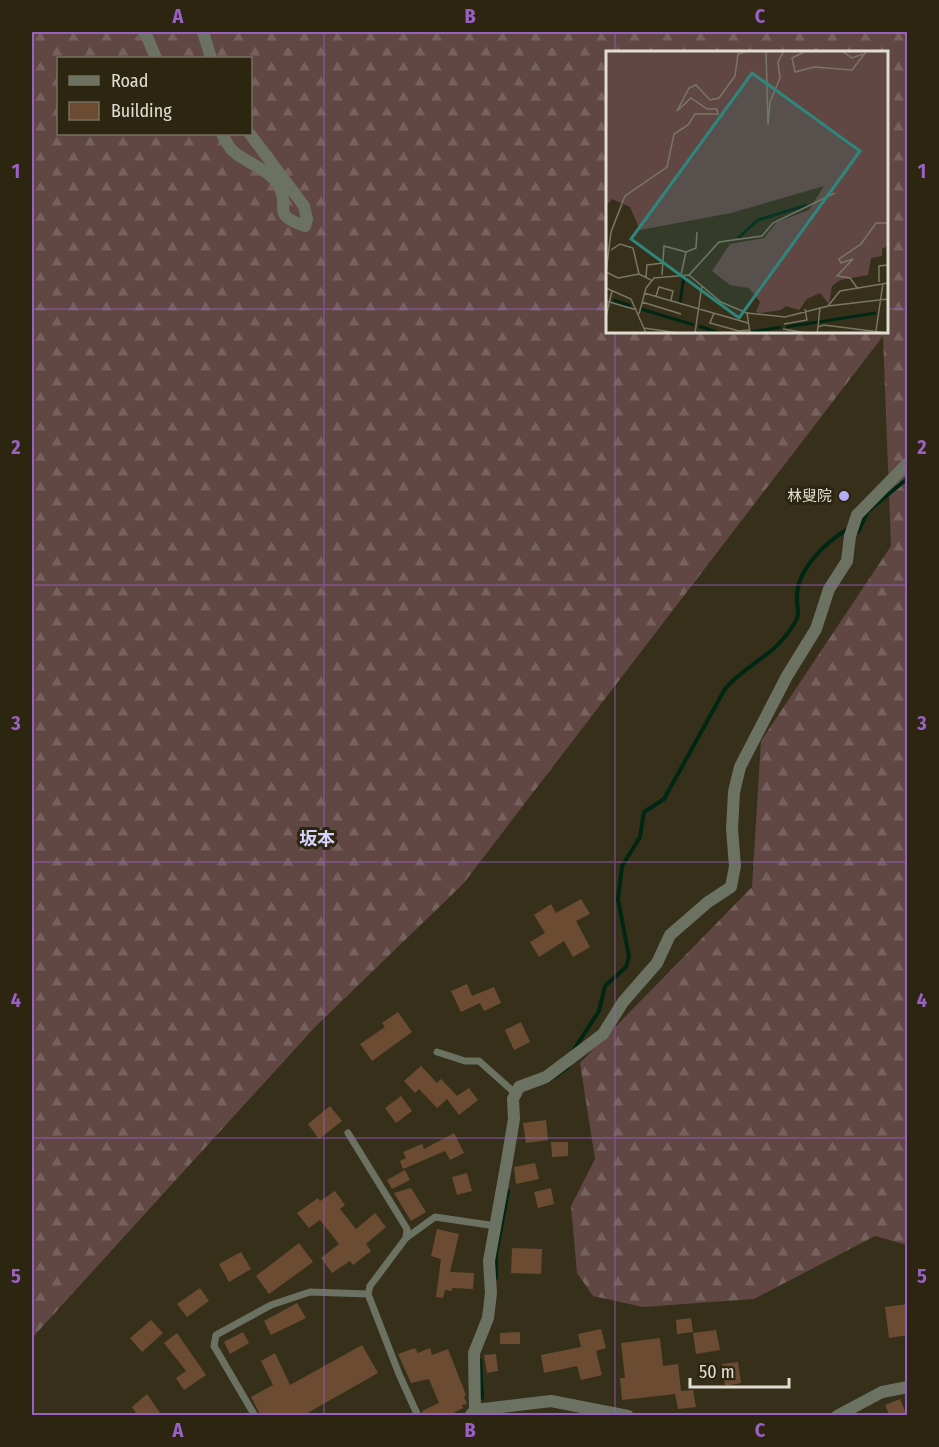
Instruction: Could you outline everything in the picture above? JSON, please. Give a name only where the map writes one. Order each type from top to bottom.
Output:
[{"type":"street","points":[[145,32],[156,57]]},
{"type":"street","points":[[203,32],[212,57]]},
{"type":"street","points":[[223,135],[232,151],[257,164],[280,188],[282,212],[290,221],[305,226],[307,219],[304,206],[251,135]]},
{"type":"street","points":[[628,1416],[592,1412],[551,1401],[472,1413],[474,1353],[488,1318],[491,1293],[489,1262],[516,1094],[519,1087],[546,1077],[603,1034],[623,1002],[657,963],[670,935],[708,902],[730,887],[735,866],[732,830],[734,792],[740,767],[787,676],[816,629],[829,589],[847,561],[857,515],[908,463]]},
{"type":"street","points":[[837,1416],[882,1392],[908,1387]]},
{"type":"lane","points":[[437,1052],[465,1061],[479,1061],[516,1094]]},
{"type":"lane","points":[[348,1132],[407,1229],[406,1238]]},
{"type":"lane","points":[[418,1416],[368,1294],[370,1286],[406,1238],[435,1217],[496,1226]]},
{"type":"lane","points":[[255,1416],[214,1346],[216,1335],[271,1305],[310,1292],[368,1294]]},
{"type":"green space","points":[[32,32],[907,32],[907,1245],[875,1236],[754,1299],[643,1307],[593,1296],[577,1273],[571,1206],[595,1159],[580,1063],[752,887],[761,741],[891,546],[883,336],[463,884],[315,1027],[32,1338]]},
{"type":"building","points":[[581,899],[590,914],[576,921],[590,947],[573,957],[564,941],[539,957],[530,942],[545,933],[534,915],[551,904],[556,913]]},
{"type":"building","points":[[467,984],[472,996],[494,987],[501,1003],[484,1011],[480,1003],[461,1012],[451,991]]},
{"type":"building","points":[[398,1012],[412,1032],[372,1061],[360,1044],[385,1027],[382,1023]]},
{"type":"building","points":[[521,1022],[530,1042],[514,1050],[505,1030]]},
{"type":"building","points":[[421,1066],[437,1083],[441,1079],[457,1096],[469,1088],[478,1100],[459,1115],[447,1099],[437,1108],[419,1089],[415,1093],[404,1081]]},
{"type":"building","points":[[401,1096],[412,1111],[396,1123],[385,1108]]},
{"type":"building","points":[[330,1106],[342,1121],[319,1139],[308,1124]]},
{"type":"building","points":[[546,1120],[548,1140],[526,1143],[523,1123]]},
{"type":"building","points":[[454,1133],[464,1153],[450,1160],[445,1151],[403,1169],[400,1161],[406,1158],[403,1152],[422,1144],[424,1149]]},
{"type":"building","points":[[551,1142],[568,1142],[568,1156],[552,1157]]},
{"type":"building","points":[[535,1163],[539,1179],[516,1184],[514,1167]]},
{"type":"building","points":[[405,1170],[410,1180],[392,1189],[387,1180]]},
{"type":"building","points":[[467,1173],[472,1191],[457,1195],[452,1177]]},
{"type":"building","points":[[411,1188],[426,1212],[411,1221],[394,1193]]},
{"type":"building","points":[[551,1188],[554,1204],[538,1208],[534,1192]]},
{"type":"building","points":[[335,1191],[345,1205],[340,1209],[356,1229],[375,1213],[386,1227],[366,1244],[371,1251],[353,1265],[350,1261],[332,1273],[321,1258],[339,1244],[320,1220],[309,1228],[297,1213],[318,1198],[320,1201]]},
{"type":"building","points":[[437,1229],[459,1234],[450,1272],[474,1273],[473,1289],[452,1288],[452,1291],[445,1290],[443,1298],[436,1297],[441,1259],[431,1256]]},
{"type":"building","points":[[299,1243],[313,1262],[269,1294],[256,1276]]},
{"type":"building","points":[[512,1248],[542,1249],[541,1274],[511,1273]]},
{"type":"building","points":[[241,1252],[251,1269],[229,1282],[219,1264]]},
{"type":"building","points":[[200,1288],[209,1301],[187,1317],[177,1304]]},
{"type":"building","points":[[297,1303],[306,1318],[271,1335],[264,1321]]},
{"type":"building","points":[[908,1304],[908,1335],[889,1338],[885,1307]]},
{"type":"building","points":[[691,1318],[693,1332],[677,1334],[676,1320]]},
{"type":"building","points":[[151,1320],[163,1333],[142,1352],[130,1338]]},
{"type":"building","points":[[601,1329],[606,1348],[596,1351],[602,1375],[581,1380],[577,1366],[544,1373],[541,1355],[581,1347],[578,1334]]},
{"type":"building","points":[[716,1330],[720,1350],[696,1354],[693,1333]]},
{"type":"building","points":[[243,1332],[249,1343],[230,1354],[224,1342]]},
{"type":"building","points":[[520,1332],[520,1344],[500,1344],[500,1333]]},
{"type":"building","points":[[177,1333],[206,1375],[184,1390],[176,1378],[186,1371],[164,1343]]},
{"type":"building","points":[[660,1338],[663,1366],[678,1364],[681,1391],[693,1390],[696,1407],[678,1409],[675,1394],[622,1400],[620,1378],[625,1378],[621,1343]]},
{"type":"building","points":[[362,1345],[378,1373],[302,1416],[261,1416],[251,1397],[273,1385],[261,1361],[275,1353],[290,1385]]},
{"type":"building","points":[[415,1348],[418,1353],[430,1348],[432,1355],[448,1349],[466,1395],[464,1397],[467,1404],[462,1405],[463,1408],[447,1416],[423,1416],[422,1411],[439,1403],[429,1379],[411,1383],[398,1354]]},
{"type":"building","points":[[496,1354],[498,1371],[487,1373],[484,1355]]},
{"type":"building","points":[[738,1362],[741,1383],[725,1386],[722,1364]]},
{"type":"building","points":[[147,1394],[162,1416],[138,1416],[132,1407]]},
{"type":"building","points":[[900,1399],[907,1416],[890,1416],[885,1405]]},
{"type":"waterway","points":[[571,1054],[599,1011],[605,986],[626,967],[629,957],[618,899],[622,866],[640,837],[644,812],[664,799],[725,689],[775,647],[794,624],[798,616],[799,585],[807,566],[822,549],[846,530],[858,532],[868,511],[908,478]]},
{"type":"waterway","points":[[548,1081],[568,1067]]},
{"type":"waterway","points":[[496,1278],[496,1255],[508,1191]]},
{"type":"waterway","points":[[480,1360],[482,1398]]},
{"type":"place","name":"林叟院","points":[[844,496]]},
{"type":"district","name":"坂本","points":[[317,839]]}]
